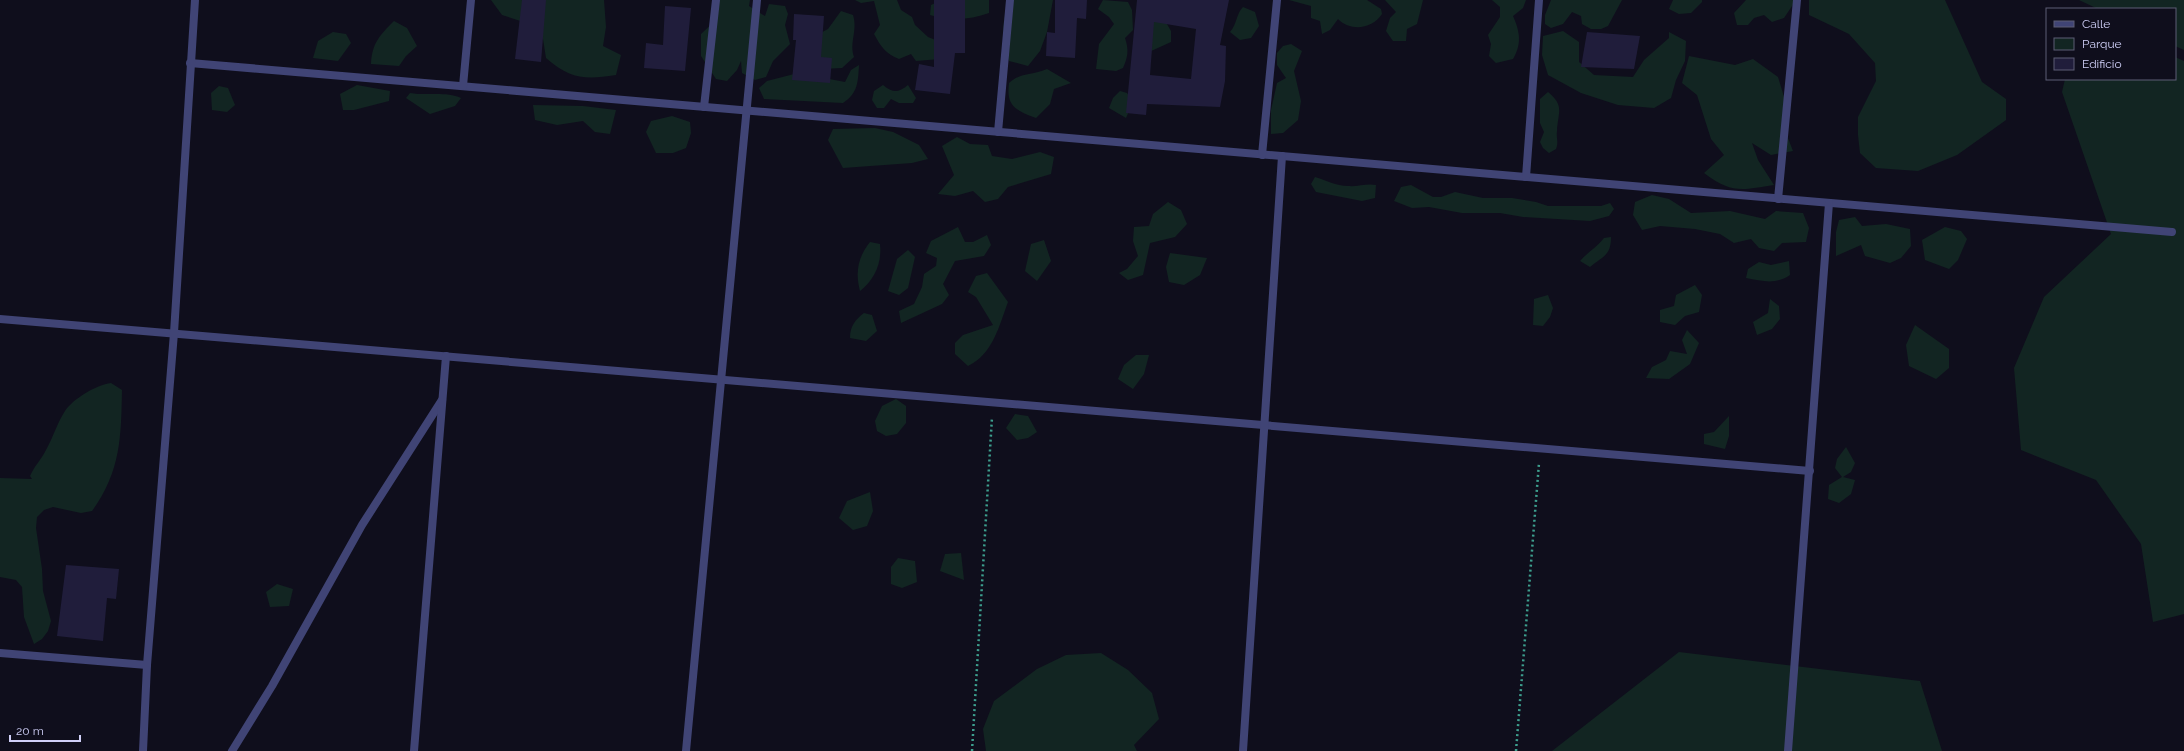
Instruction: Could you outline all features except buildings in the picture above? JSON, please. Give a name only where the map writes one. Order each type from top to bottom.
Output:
[{"type":"street","points":[[142,751],[147,665],[174,333],[195,0]]},
{"type":"street","points":[[463,86],[471,0]]},
{"type":"street","points":[[704,107],[716,0]]},
{"type":"street","points":[[686,751],[757,0]]},
{"type":"street","points":[[998,132],[1010,0]]},
{"type":"street","points":[[1262,155],[1277,0]]},
{"type":"street","points":[[1526,177],[1539,0]]},
{"type":"street","points":[[1778,199],[1797,0]]},
{"type":"street","points":[[190,63],[2172,232]]},
{"type":"street","points":[[1243,751],[1282,156]]},
{"type":"street","points":[[1788,751],[1829,203]]},
{"type":"street","points":[[0,319],[1810,471]]},
{"type":"street","points":[[414,751],[446,356]]},
{"type":"street","points":[[232,751],[272,686],[362,525],[442,400]]},
{"type":"street","points":[[0,652],[147,665]]},
{"type":"path","points":[[972,751],[993,402]]},
{"type":"path","points":[[1516,751],[1540,449]]},
{"type":"green space","points":[[491,0],[604,0],[606,27],[603,46],[621,55],[616,75],[587,77],[571,74],[563,70],[546,58],[543,39],[539,27],[502,15]]},
{"type":"green space","points":[[712,0],[750,0],[749,6],[765,16],[769,4],[785,6],[788,14],[785,25],[790,44],[773,61],[766,77],[755,80],[742,73],[741,61],[737,70],[727,81],[716,79],[701,56],[701,34],[717,19]]},
{"type":"green space","points":[[855,0],[897,0],[901,10],[912,17],[915,25],[928,37],[938,41],[940,59],[916,61],[911,54],[899,59],[891,55],[882,46],[874,34],[880,25],[874,1],[861,3]]},
{"type":"green space","points":[[942,0],[989,0],[989,13],[960,19],[930,15],[931,5]]},
{"type":"green space","points":[[1011,0],[1053,0],[1047,32],[1040,51],[1028,66],[1009,61],[1003,30],[1005,15]]},
{"type":"green space","points":[[1103,0],[1128,2],[1132,10],[1133,30],[1125,38],[1127,46],[1126,60],[1123,68],[1116,71],[1096,69],[1099,44],[1114,24],[1109,17],[1098,9]]},
{"type":"green space","points":[[1289,0],[1367,0],[1381,9],[1382,14],[1373,23],[1361,27],[1349,26],[1338,19],[1330,30],[1322,34],[1320,21],[1311,18],[1311,6]]},
{"type":"green space","points":[[1385,0],[1423,0],[1417,24],[1407,29],[1406,41],[1393,41],[1386,31],[1390,18],[1396,12]]},
{"type":"green space","points":[[1492,0],[1526,0],[1523,8],[1513,16],[1519,38],[1516,54],[1513,59],[1496,63],[1489,56],[1491,44],[1488,35],[1500,17],[1500,7]]},
{"type":"green space","points":[[1551,0],[1622,0],[1608,26],[1601,29],[1591,29],[1582,24],[1581,16],[1572,12],[1563,24],[1551,28],[1545,24],[1545,15]]},
{"type":"green space","points":[[1673,0],[1702,0],[1702,2],[1691,13],[1679,14],[1669,9]]},
{"type":"green space","points":[[1746,0],[1796,0],[1784,18],[1772,22],[1764,15],[1754,18],[1748,25],[1737,25],[1734,13]]},
{"type":"green space","points":[[1809,0],[1945,0],[1982,82],[2006,99],[2006,120],[1957,155],[1918,171],[1876,168],[1860,153],[1858,135],[1858,117],[1876,81],[1875,63],[1849,34],[1809,15]]},
{"type":"green space","points":[[2079,0],[2184,0],[2184,50],[2176,46],[2176,8],[2096,8]]},
{"type":"green space","points":[[1243,7],[1255,12],[1259,26],[1251,38],[1240,40],[1230,32]]},
{"type":"green space","points":[[841,11],[853,15],[855,26],[852,46],[854,57],[842,68],[821,69],[815,36],[828,29]]},
{"type":"green space","points":[[1164,19],[1171,31],[1171,42],[1149,52],[1142,22]]},
{"type":"green space","points":[[394,21],[407,28],[417,46],[406,56],[399,66],[371,64],[375,45]]},
{"type":"green space","points":[[1563,31],[1579,42],[1579,62],[1594,75],[1633,77],[1644,60],[1669,38],[1669,32],[1686,41],[1685,61],[1676,80],[1671,98],[1654,108],[1618,105],[1581,93],[1548,75],[1542,55],[1543,36]]},
{"type":"green space","points":[[333,32],[346,34],[351,43],[338,61],[313,58],[318,41]]},
{"type":"green space","points":[[1291,44],[1302,51],[1294,71],[1301,101],[1298,120],[1283,133],[1271,134],[1271,110],[1277,83],[1286,78],[1277,65],[1277,53],[1283,46]]},
{"type":"green space","points":[[1689,56],[1735,65],[1753,59],[1778,77],[1785,100],[1784,128],[1793,151],[1771,155],[1752,143],[1758,160],[1774,185],[1737,189],[1722,184],[1704,173],[1724,155],[1711,139],[1697,95],[1682,83]]},
{"type":"green space","points":[[2176,57],[2184,61],[2184,614],[2153,622],[2141,544],[2096,480],[2021,450],[2014,368],[2044,297],[2111,234],[2062,92],[2065,80],[2176,80]]},
{"type":"green space","points":[[859,65],[856,87],[852,95],[843,103],[764,99],[759,88],[767,81],[798,73],[845,82],[851,70]]},
{"type":"green space","points":[[1047,69],[1071,83],[1054,89],[1050,104],[1036,118],[1022,112],[1014,106],[1009,97],[1009,83],[1018,77]]},
{"type":"green space","points":[[357,85],[390,91],[389,101],[354,110],[343,110],[340,94]]},
{"type":"green space","points":[[883,85],[890,90],[898,91],[908,85],[916,98],[913,103],[899,103],[891,99],[884,108],[877,108],[872,100],[874,91]]},
{"type":"green space","points":[[219,86],[228,88],[235,105],[227,112],[212,110],[211,93]]},
{"type":"green space","points":[[1120,91],[1127,93],[1133,102],[1126,118],[1109,108],[1113,98]]},
{"type":"green space","points":[[1548,92],[1559,105],[1557,147],[1549,153],[1543,148],[1540,142],[1544,132],[1540,123],[1540,99]]},
{"type":"green space","points":[[410,93],[443,94],[461,98],[455,106],[430,114],[406,98]]},
{"type":"green space","points":[[533,105],[583,106],[616,110],[610,134],[595,132],[583,121],[557,125],[535,120]]},
{"type":"green space","points":[[672,116],[690,122],[691,133],[686,148],[673,153],[656,153],[646,132],[651,121]]},
{"type":"green space","points":[[875,128],[893,132],[919,145],[928,159],[912,163],[843,168],[828,140],[833,129]]},
{"type":"green space","points":[[957,137],[970,144],[988,145],[992,156],[1012,159],[1040,152],[1054,157],[1051,174],[1008,187],[998,199],[985,202],[973,191],[955,196],[938,194],[954,175],[942,146]]},
{"type":"green space","points":[[1315,177],[1344,186],[1369,184],[1376,185],[1375,198],[1362,201],[1316,192],[1311,184]]},
{"type":"green space","points":[[1411,185],[1433,197],[1441,197],[1455,192],[1483,198],[1512,198],[1536,202],[1548,206],[1601,206],[1610,203],[1614,209],[1609,216],[1590,221],[1523,217],[1500,213],[1462,213],[1429,207],[1412,208],[1394,201],[1401,187]]},
{"type":"green space","points":[[1652,195],[1669,199],[1691,213],[1730,211],[1765,219],[1776,211],[1803,213],[1809,228],[1806,242],[1782,243],[1774,251],[1759,248],[1751,239],[1734,243],[1720,234],[1695,229],[1660,226],[1642,230],[1633,215],[1635,202]]},
{"type":"green space","points":[[1168,202],[1181,210],[1187,224],[1175,237],[1150,243],[1143,275],[1128,280],[1119,273],[1127,269],[1138,256],[1133,241],[1134,227],[1149,226],[1153,214]]},
{"type":"green space","points":[[1855,217],[1862,226],[1886,224],[1910,229],[1911,246],[1901,258],[1890,263],[1865,256],[1861,245],[1836,256],[1836,232],[1839,220]]},
{"type":"green space","points":[[958,227],[965,242],[973,242],[987,235],[991,245],[984,256],[955,261],[943,284],[949,295],[942,304],[901,323],[899,311],[914,304],[922,287],[924,274],[936,266],[937,258],[926,253],[931,241]]},
{"type":"green space","points":[[1945,227],[1961,231],[1967,239],[1958,260],[1949,269],[1925,260],[1922,240]]},
{"type":"green space","points":[[1611,237],[1610,248],[1602,258],[1590,267],[1580,261],[1604,238]]},
{"type":"green space","points":[[1044,240],[1051,261],[1037,281],[1025,271],[1031,244]]},
{"type":"green space","points":[[870,242],[880,244],[879,264],[870,281],[860,291],[858,271],[860,259]]},
{"type":"green space","points":[[908,250],[915,257],[908,288],[899,295],[888,291],[897,259]]},
{"type":"green space","points":[[1170,253],[1207,258],[1200,275],[1184,285],[1169,282],[1166,267]]},
{"type":"green space","points":[[1789,261],[1790,275],[1779,280],[1769,281],[1746,278],[1748,269],[1759,262],[1771,265]]},
{"type":"green space","points":[[987,273],[1008,302],[998,330],[989,347],[977,361],[968,366],[955,354],[955,343],[963,335],[993,325],[976,297],[968,292],[976,276]]},
{"type":"green space","points":[[1695,285],[1702,295],[1699,312],[1685,316],[1675,325],[1660,322],[1660,310],[1674,306],[1676,295]]},
{"type":"green space","points":[[1548,295],[1553,308],[1550,317],[1543,326],[1533,325],[1534,299]]},
{"type":"green space","points":[[1770,299],[1779,306],[1780,319],[1772,329],[1757,335],[1753,322],[1768,313]]},
{"type":"green space","points":[[864,313],[872,315],[877,331],[866,341],[850,338],[851,330],[854,324]]},
{"type":"green space","points":[[1915,325],[1949,349],[1949,368],[1936,379],[1909,366],[1906,345]]},
{"type":"green space","points":[[1687,330],[1699,343],[1690,364],[1669,379],[1646,378],[1652,367],[1666,360],[1670,351],[1687,354],[1682,340]]},
{"type":"green space","points":[[1136,355],[1149,355],[1144,374],[1133,389],[1118,379],[1124,365]]},
{"type":"green space","points":[[111,383],[122,390],[120,438],[114,468],[102,496],[92,511],[81,513],[53,507],[44,510],[37,517],[36,528],[42,569],[43,591],[51,621],[48,631],[42,639],[34,644],[24,617],[22,587],[16,580],[0,577],[0,478],[32,479],[30,476],[32,472],[44,454],[60,420],[69,406],[79,397],[105,384]]},
{"type":"green space","points":[[896,399],[906,406],[906,423],[897,434],[886,436],[877,431],[875,421],[882,406]]},
{"type":"green space","points":[[1015,414],[1028,416],[1037,432],[1028,438],[1017,440],[1006,428]]},
{"type":"green space","points":[[1729,416],[1729,436],[1725,449],[1704,444],[1704,434],[1714,432]]},
{"type":"green space","points":[[1846,447],[1855,463],[1851,472],[1843,477],[1855,480],[1851,494],[1839,503],[1828,499],[1829,485],[1842,477],[1835,468],[1837,459]]},
{"type":"green space","points":[[870,492],[873,511],[867,526],[853,530],[839,518],[847,501]]},
{"type":"green space","points":[[961,553],[964,580],[940,571],[945,554]]},
{"type":"green space","points":[[898,558],[915,561],[917,582],[902,588],[891,584],[891,567]]},
{"type":"green space","points":[[277,584],[293,589],[289,606],[270,607],[266,592]]},
{"type":"green space","points":[[1679,652],[1920,681],[1942,751],[1552,751]]},
{"type":"green space","points":[[1101,653],[1128,670],[1152,693],[1159,719],[1134,745],[1137,751],[986,751],[983,729],[994,701],[1037,669],[1066,655]]}]
